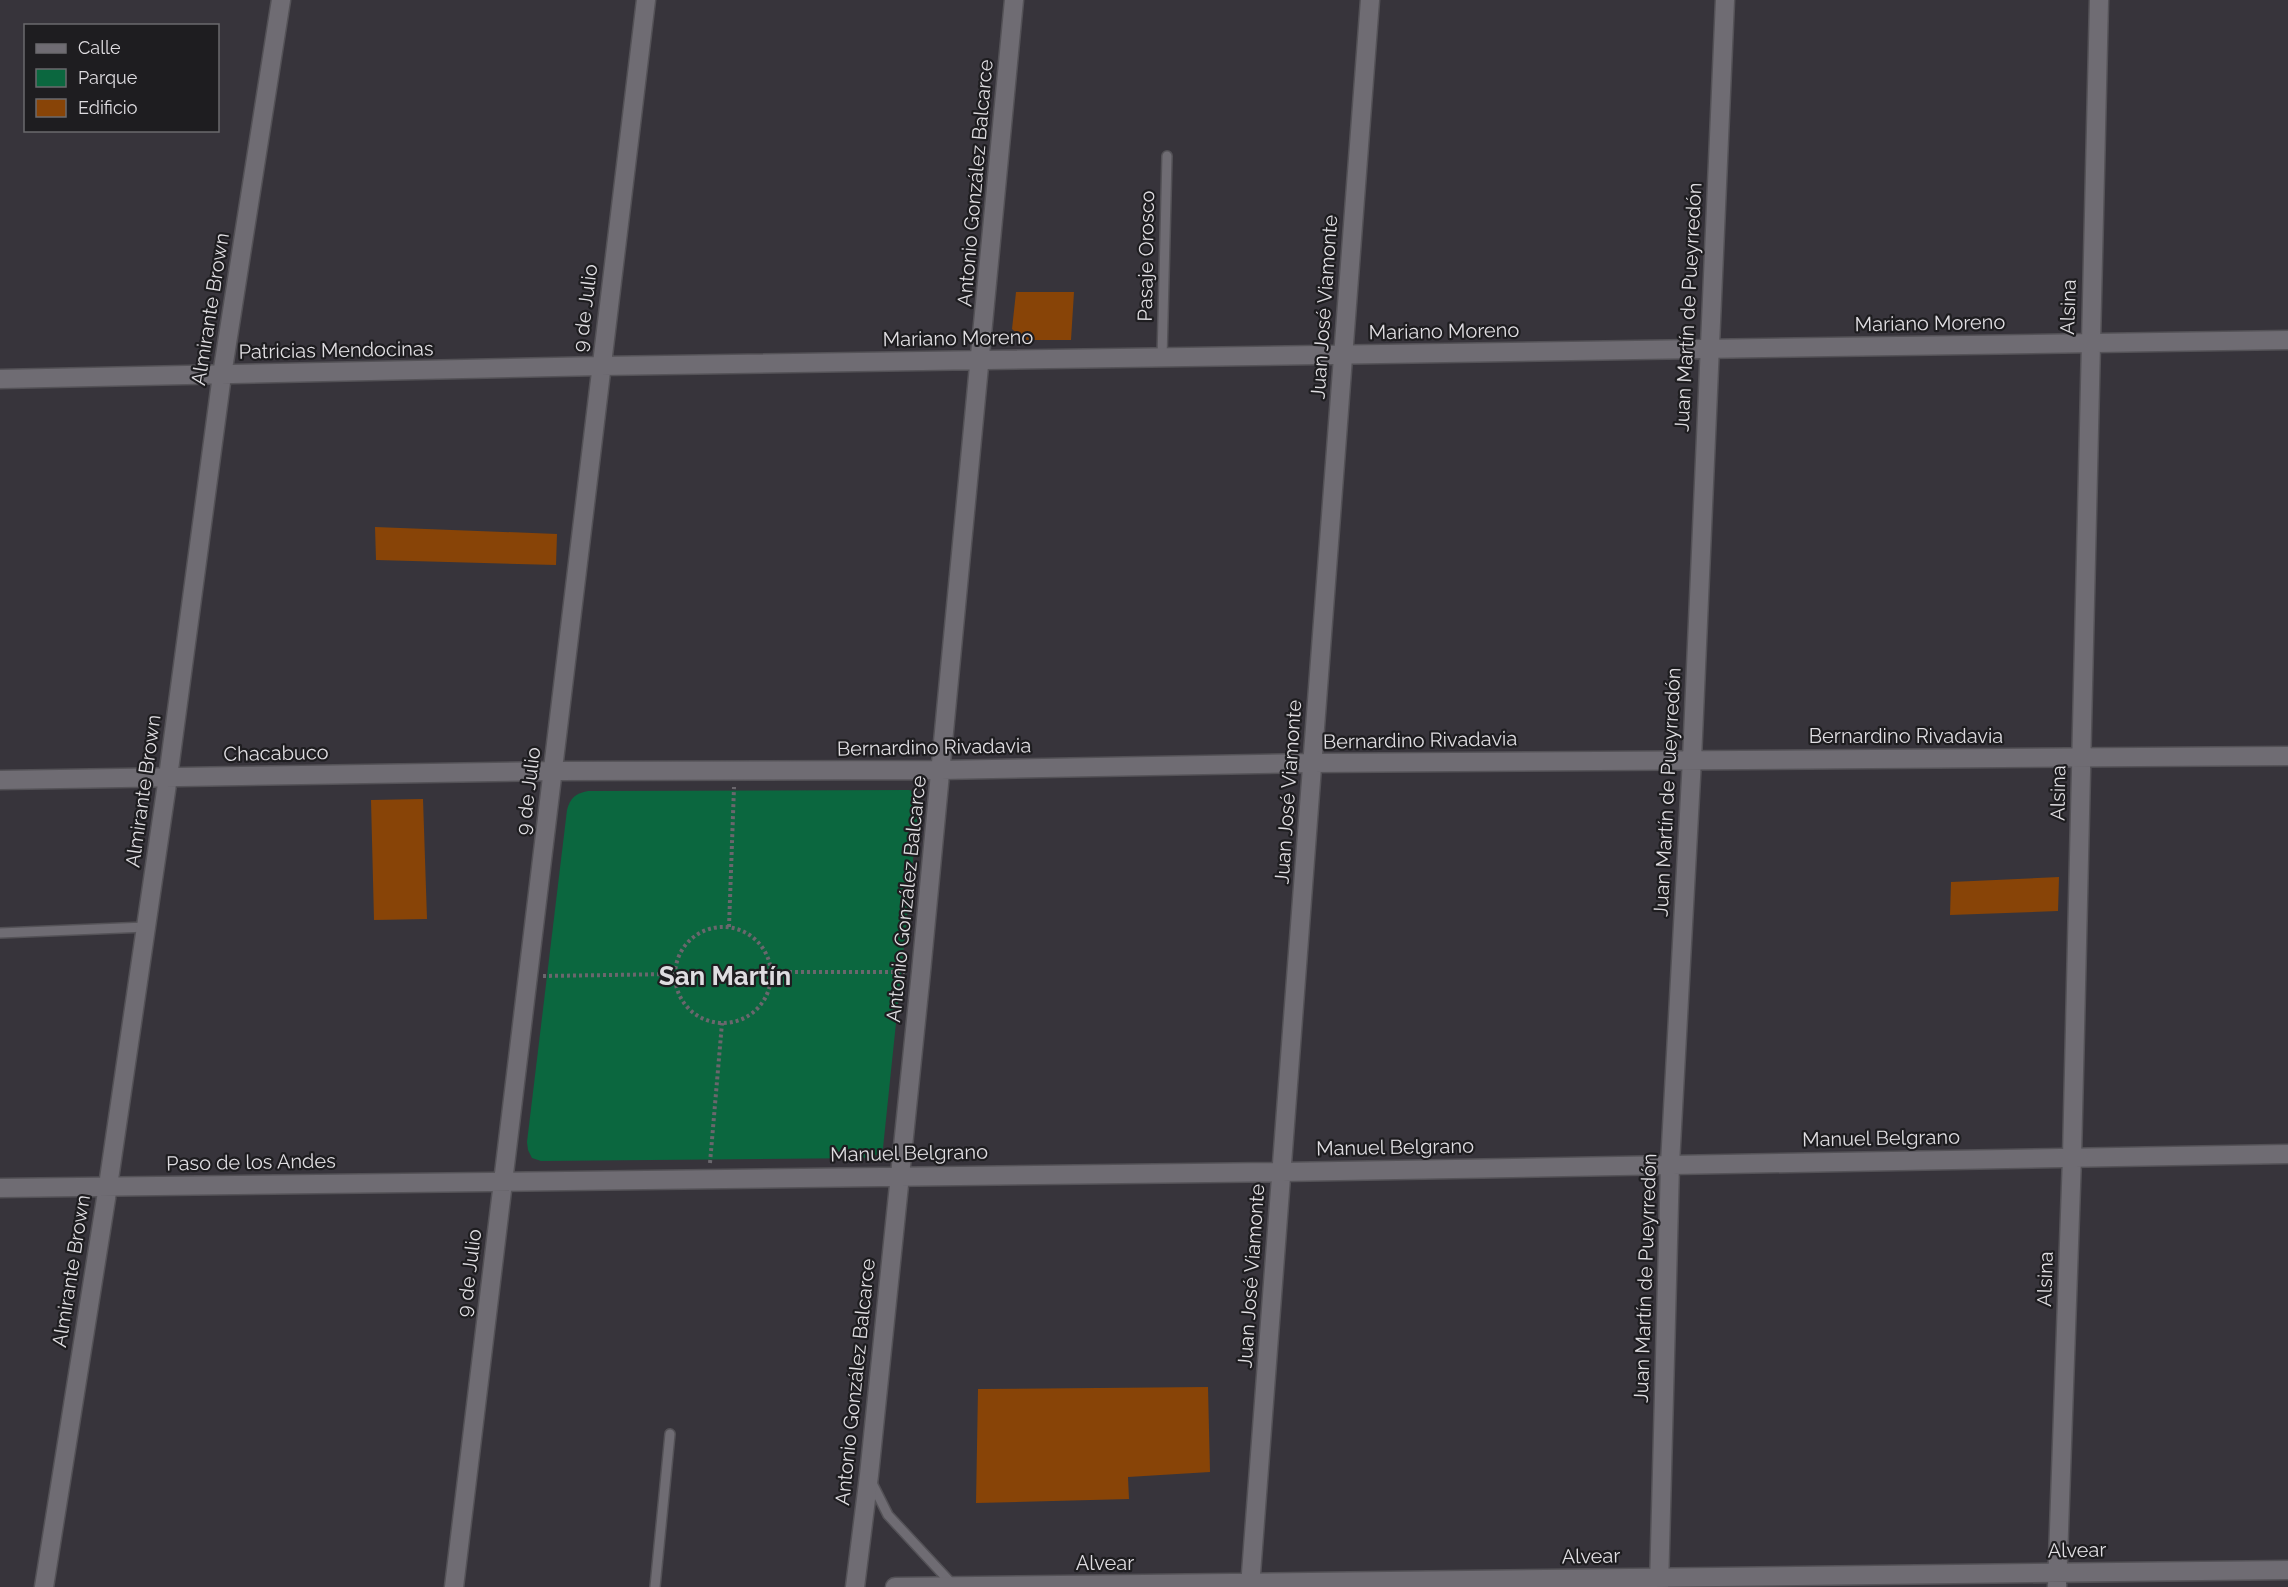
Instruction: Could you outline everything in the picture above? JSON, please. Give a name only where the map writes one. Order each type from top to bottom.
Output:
[{"type":"street","name":"Almirante Brown","points":[[44,1587],[108,1186],[168,777],[222,375],[281,0]]},
{"type":"street","name":"9 de Julio","points":[[454,1587],[646,0]]},
{"type":"street","name":"Antonio González Balcarce","points":[[855,1587],[869,1475],[921,972],[1014,0]]},
{"type":"street","name":"Juan José Viamonte","points":[[1250,1586],[1371,0]]},
{"type":"street","name":"Juan Martín de Pueyrredón","points":[[1660,1582],[1670,1164],[1692,759],[1725,0]]},
{"type":"street","name":"Alsina","points":[[2057,1580],[2072,1157],[2099,0]]},
{"type":"street","name":"Mariano Moreno","points":[[601,366],[2288,340]]},
{"type":"street","name":"Patricias Mendocinas","points":[[0,379],[601,366]]},
{"type":"street","name":"Bernardino Rivadavia","points":[[553,771],[735,772],[1692,759],[2081,759],[2288,756]]},
{"type":"street","name":"Chacabuco","points":[[0,780],[553,771]]},
{"type":"street","name":"Manuel Belgrano","points":[[503,1181],[1282,1172],[2288,1154]]},
{"type":"street","name":"Paso de los Andes","points":[[0,1188],[503,1181]]},
{"type":"street","name":"Alvear","points":[[895,1587],[2057,1580],[2288,1570]]},
{"type":"lane","name":"Pasaje Orosco","points":[[1162,358],[1167,156]]},
{"type":"lane","points":[[0,933],[146,927]]},
{"type":"lane","points":[[655,1587],[670,1434]]},
{"type":"lane","points":[[869,1475],[888,1515],[954,1587]]},
{"type":"path","points":[[729,927],[735,772]]},
{"type":"path","points":[[729,927],[739,930],[758,942],[765,951],[771,972],[767,994],[753,1012],[744,1018],[723,1023],[701,1018],[692,1012],[679,995],[675,974],[676,963],[687,943],[706,930],[729,927]]},
{"type":"path","points":[[771,972],[921,972]]},
{"type":"path","points":[[528,976],[675,974]]},
{"type":"path","points":[[709,1178],[723,1023]]},
{"type":"green space","points":[[909,790],[916,792],[919,802],[883,1148],[879,1154],[867,1158],[541,1161],[532,1158],[527,1142],[567,810],[574,797],[588,791]]},
{"type":"building","points":[[1016,292],[1074,292],[1071,340],[1024,340],[1012,329]]},
{"type":"building","points":[[375,527],[557,534],[556,565],[376,560]]},
{"type":"building","points":[[423,799],[427,919],[374,920],[371,800]]},
{"type":"building","points":[[2059,877],[2058,911],[1950,915],[1951,882]]},
{"type":"building","points":[[1208,1387],[1210,1472],[1128,1477],[1129,1499],[976,1503],[978,1389]]},
{"type":"district","name":"San Martín","points":[[725,976]]}]
